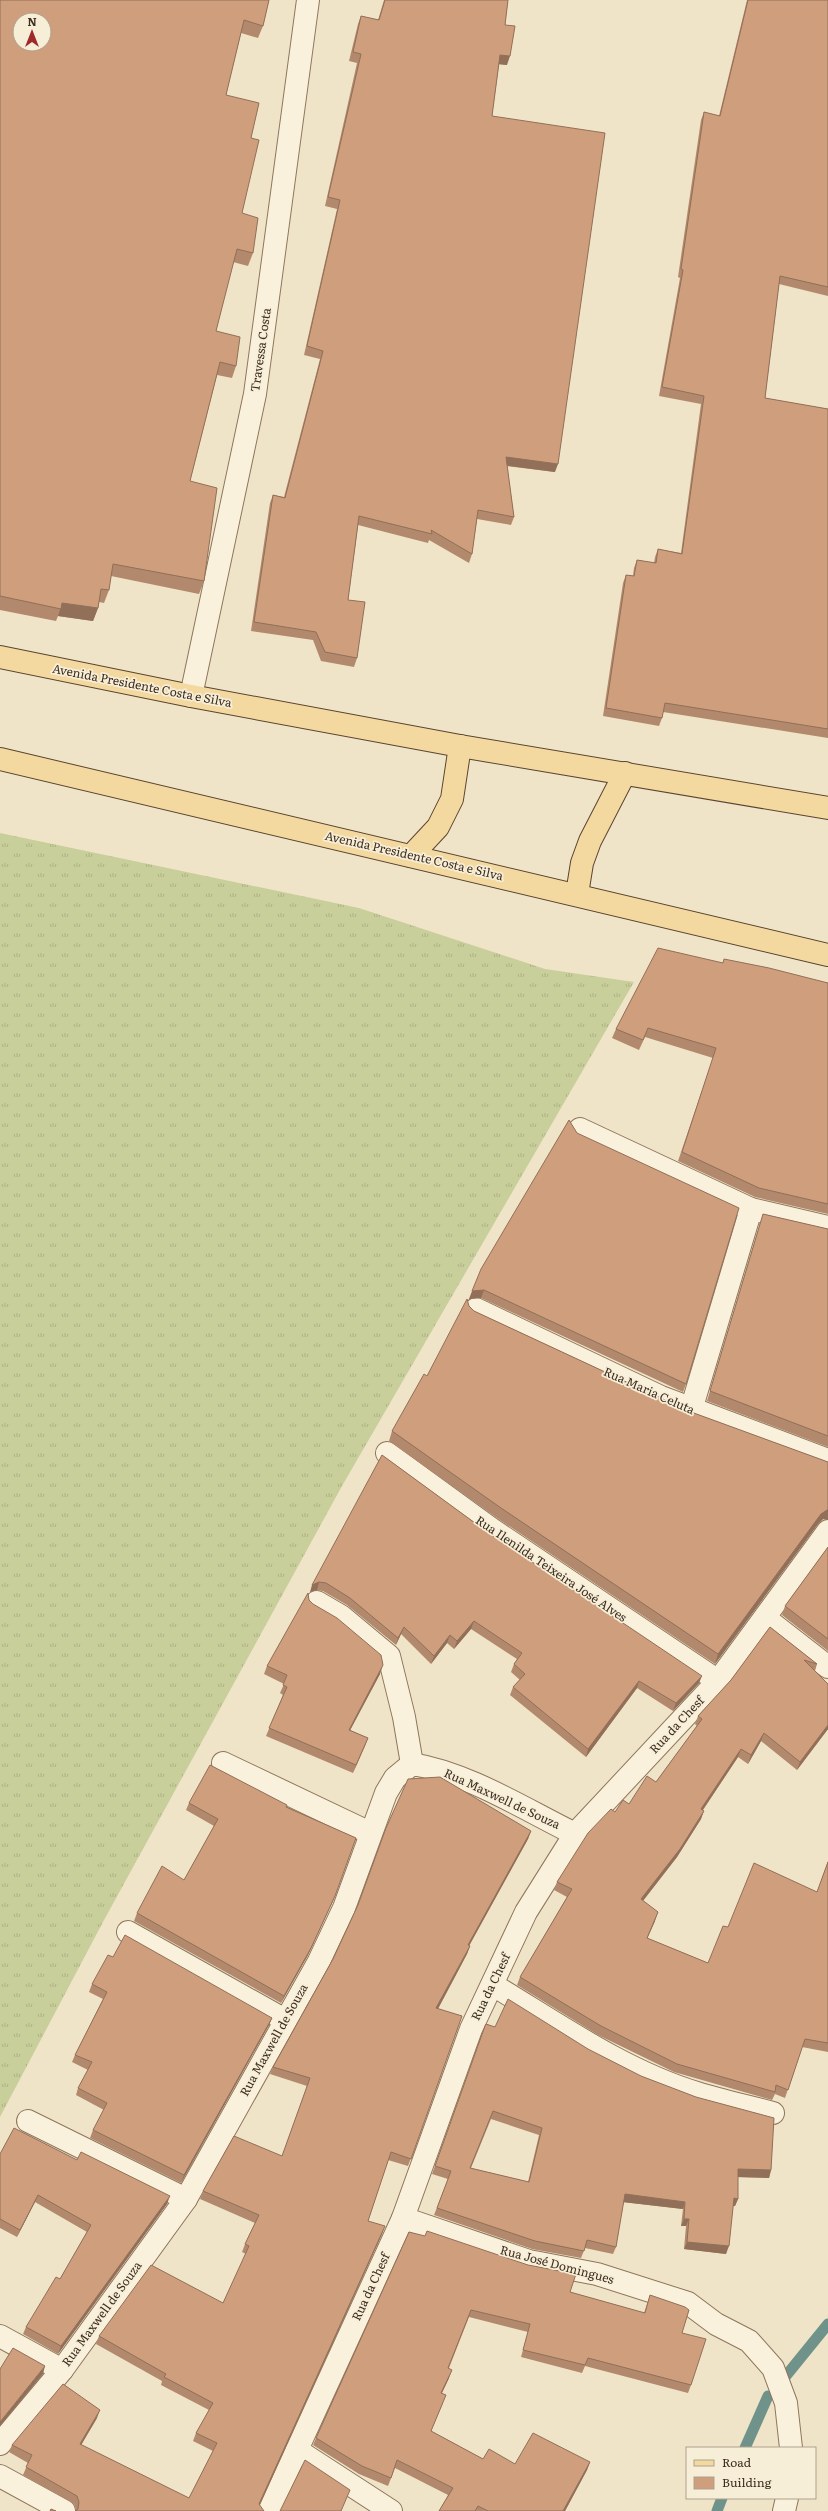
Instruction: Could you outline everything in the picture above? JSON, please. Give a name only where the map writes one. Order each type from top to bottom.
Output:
[{"type":"main road","name":"Avenida Presidente Costa e Silva","points":[[0,657],[191,696],[460,746],[828,808]]},
{"type":"main road","points":[[411,856],[438,827],[452,799],[460,746]]},
{"type":"main road","name":"Avenida Presidente Costa e Silva","points":[[0,758],[577,894],[828,955]]},
{"type":"main road","points":[[577,894],[582,863],[590,841],[625,773]]},
{"type":"street","name":"Travessa Costa","points":[[191,696],[255,394],[308,0]]},
{"type":"street","points":[[580,1129],[751,1208],[828,1227]]},
{"type":"street","points":[[691,1410],[751,1208]]},
{"type":"street","name":"Rua Maria Celuta","points":[[476,1309],[691,1410],[828,1460]]},
{"type":"street","name":"Rua Ilenilda Teixeira José Alves","points":[[386,1453],[490,1528],[718,1681]]},
{"type":"street","name":"Rua da Chesf","points":[[269,2511],[403,2218],[471,2030],[526,1912],[575,1834],[718,1681],[828,1531]]},
{"type":"street","points":[[317,1602],[341,1616],[389,1656],[404,1718],[412,1764]]},
{"type":"street","points":[[765,1618],[828,1667]]},
{"type":"street","points":[[223,1763],[370,1832]]},
{"type":"street","name":"Rua Maxwell de Souza","points":[[0,2444],[62,2370],[186,2199],[319,1960],[341,1915],[370,1832],[386,1793],[395,1778],[412,1764],[456,1775],[575,1834]]},
{"type":"street","points":[[128,1932],[285,2020]]},
{"type":"street","points":[[493,1985],[602,2050],[652,2075],[696,2093],[774,2113]]},
{"type":"street","points":[[28,2121],[186,2199]]},
{"type":"street","name":"Rua José Domingues","points":[[403,2218],[529,2261],[597,2274],[688,2303],[716,2324],[749,2341],[774,2368],[786,2403],[791,2442]]},
{"type":"street","points":[[0,2336],[62,2370]]},
{"type":"street","points":[[297,2450],[391,2511]]},
{"type":"street","points":[[0,2476],[64,2511]]},
{"type":"street","points":[[784,2511],[787,2499]]},
{"type":"green space","points":[[0,833],[359,908],[545,969],[634,982],[342,1486],[103,1922],[0,2117]]},
{"type":"building","points":[[0,0],[269,0],[263,26],[244,20],[226,95],[259,103],[251,138],[259,140],[242,213],[258,218],[253,253],[237,249],[216,331],[240,337],[236,366],[220,362],[190,481],[217,488],[204,581],[113,564],[109,590],[101,589],[98,608],[62,603],[61,609],[0,596]]},
{"type":"building","points":[[385,0],[508,0],[505,25],[515,26],[510,56],[500,55],[492,116],[605,133],[558,464],[506,457],[514,517],[478,510],[472,554],[431,530],[432,534],[359,516],[348,600],[365,602],[357,658],[325,652],[316,632],[254,622],[273,495],[285,498],[323,351],[307,346],[340,200],[328,197],[361,54],[353,52],[361,16],[379,20]]},
{"type":"building","points":[[748,0],[828,0],[828,287],[780,276],[765,398],[828,409],[828,729],[665,703],[662,718],[606,708],[626,575],[634,576],[637,560],[656,563],[658,549],[682,554],[704,396],[662,387],[683,270],[681,269],[704,112],[720,116]]},
{"type":"building","points":[[658,948],[723,963],[724,959],[769,968],[828,983],[828,1204],[759,1188],[682,1152],[716,1048],[648,1028],[643,1040],[616,1029]]},
{"type":"building","points":[[569,1120],[577,1133],[739,1208],[686,1384],[484,1290],[472,1291],[481,1269]]},
{"type":"building","points":[[763,1214],[828,1229],[828,1436],[710,1391]]},
{"type":"building","points":[[467,1299],[469,1306],[474,1311],[691,1412],[828,1462],[828,1510],[821,1514],[718,1654],[501,1508],[392,1431],[424,1374],[427,1376]]},
{"type":"building","points":[[382,1455],[486,1531],[702,1676],[676,1703],[639,1681],[588,1749],[513,1687],[525,1674],[514,1664],[522,1653],[474,1621],[457,1641],[450,1635],[434,1656],[404,1627],[398,1638],[350,1598],[326,1583],[319,1582],[312,1585]]},
{"type":"building","points":[[828,1547],[828,1639],[785,1606]]},
{"type":"building","points":[[308,1593],[309,1600],[313,1604],[337,1618],[381,1655],[383,1665],[349,1730],[368,1738],[356,1765],[269,1728],[287,1687],[283,1685],[287,1675],[267,1666]]},
{"type":"building","points":[[770,1627],[817,1664],[804,1660],[828,1684],[828,1725],[800,1762],[764,1733],[751,1755],[741,1749],[701,1809],[704,1811],[680,1849],[641,1899],[658,1912],[647,1938],[708,1963],[723,1926],[728,1927],[754,1863],[817,1892],[828,1862],[828,2043],[805,2039],[788,2090],[776,2085],[775,2092],[677,2064],[601,2026],[520,1977],[572,1889],[557,1882],[588,1833],[611,1809],[615,1812],[623,1800],[629,1804],[647,1776],[656,1782],[702,1719],[698,1716],[731,1680]]},
{"type":"building","points":[[210,1765],[287,1805],[286,1807],[356,1838],[335,1896],[311,1948],[284,1996],[137,1913],[162,1866],[184,1880],[218,1819],[189,1803]]},
{"type":"building","points":[[440,1777],[531,1831],[468,1945],[470,1946],[436,2008],[462,2016],[411,2159],[391,2152],[368,2221],[385,2226],[259,2504],[264,2511],[75,2511],[78,2509],[79,2502],[77,2496],[26,2467],[32,2455],[12,2445],[63,2384],[100,2410],[80,2444],[189,2498],[217,2443],[196,2433],[213,2403],[164,2377],[166,2374],[99,2336],[151,2265],[223,2303],[249,2246],[245,2244],[259,2215],[203,2191],[234,2136],[282,2156],[310,2078],[273,2067],[333,1959],[358,1905],[386,1828],[408,1779]]},
{"type":"building","points":[[125,1935],[272,2018],[184,2175],[93,2130],[107,2103],[78,2088],[92,2062],[75,2055],[107,1992],[92,1984],[108,1955],[113,1957]]},
{"type":"building","points":[[508,1999],[588,2049],[641,2076],[696,2097],[774,2118],[771,2170],[738,2169],[738,2199],[734,2198],[729,2246],[687,2242],[689,2219],[684,2219],[685,2202],[625,2194],[616,2247],[587,2240],[584,2251],[535,2241],[437,2208],[451,2171],[435,2166],[485,2026],[486,2024],[495,2027]],"holes":[[[493,2111],[542,2128],[529,2182],[470,2168]]]},
{"type":"building","points":[[14,2128],[77,2160],[81,2152],[170,2196],[61,2346],[26,2327],[56,2277],[60,2279],[91,2225],[38,2195],[20,2230],[0,2219],[0,2154]]},
{"type":"building","points":[[427,2231],[528,2265],[576,2274],[570,2292],[645,2313],[650,2295],[685,2307],[689,2310],[682,2333],[706,2339],[691,2385],[588,2358],[585,2365],[523,2350],[530,2324],[471,2310],[448,2368],[452,2370],[441,2393],[446,2395],[431,2431],[483,2459],[489,2449],[515,2464],[533,2433],[590,2462],[563,2511],[488,2511],[478,2506],[475,2511],[439,2511],[453,2488],[397,2460],[391,2478],[362,2466],[316,2438],[409,2232],[425,2236]]},
{"type":"building","points":[[13,2348],[45,2366],[0,2422],[0,2369]]},
{"type":"building","points":[[305,2460],[350,2490],[341,2511],[280,2511]]},
{"type":"waterway","points":[[785,2377],[828,2324]]},
{"type":"waterway","points":[[745,2447],[768,2396]]},
{"type":"waterway","points":[[717,2511],[722,2499]]}]
